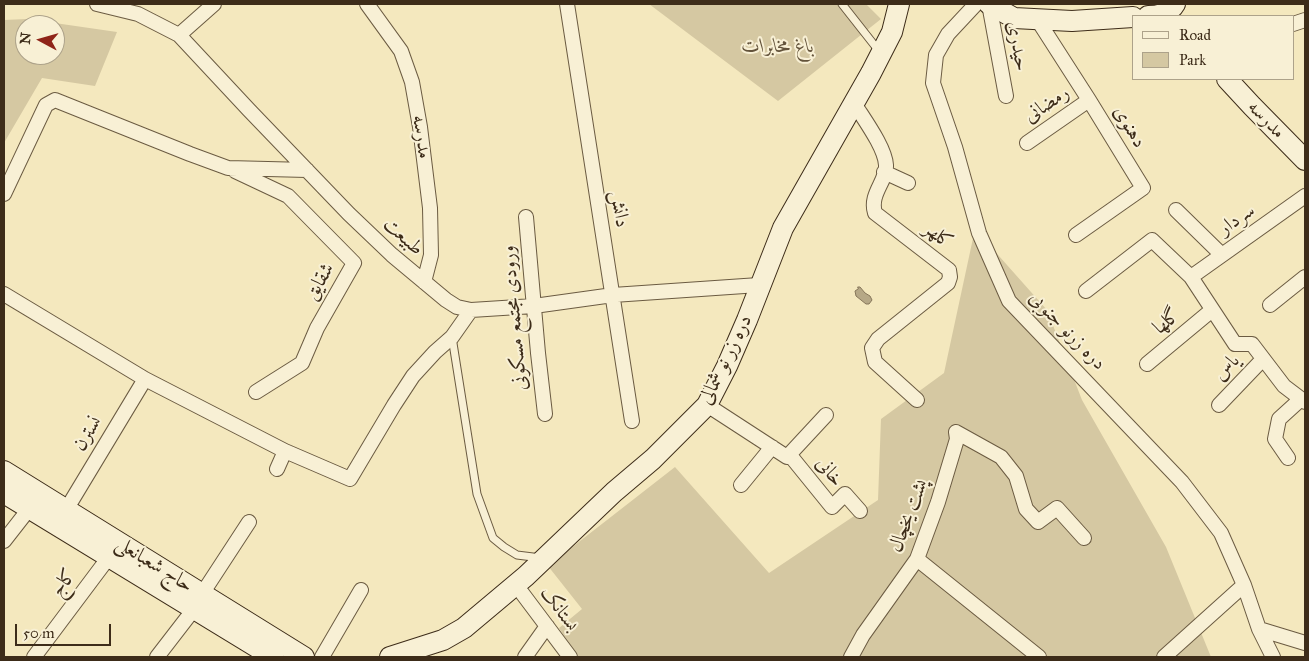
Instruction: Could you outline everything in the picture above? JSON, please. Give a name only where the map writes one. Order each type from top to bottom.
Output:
[{"type":"street","name":"طبیعت","points":[[97,4],[138,14],[179,35],[349,214],[392,255],[446,300],[456,306],[471,310],[534,306],[613,295],[760,285]]},
{"type":"street","points":[[179,35],[214,4]]},
{"type":"street","name":"مدرسه","points":[[367,4],[401,51],[412,82],[420,127],[430,208],[431,255],[424,282]]},
{"type":"street","name":"دانش","points":[[567,4],[632,422]]},
{"type":"street","name":"دره زر نو شمالی","points":[[390,657],[444,640],[464,628],[516,586],[614,492],[653,460],[707,405],[747,320],[783,228],[892,32],[899,4]]},
{"type":"street","name":"دره زرنو جنوبی","points":[[976,4],[948,34],[936,55],[933,83],[955,147],[979,233],[1009,300],[1182,482],[1221,533],[1244,585],[1259,629],[1273,657]]},
{"type":"street","points":[[989,4],[1014,18],[1072,21],[1132,17]]},
{"type":"street","name":"حیدری","points":[[989,4],[1006,96]]},
{"type":"street","points":[[1153,15],[1172,11]]},
{"type":"street","name":"دهنوی","points":[[1037,20],[1143,188],[1076,235]]},
{"type":"street","name":"مدرسه","points":[[1228,80],[1305,160]]},
{"type":"street","name":"شقایق","points":[[4,194],[46,105],[55,100],[228,168],[288,196],[354,263],[317,328],[302,363],[256,392]]},
{"type":"street","name":"رمضانی","points":[[1027,143],[1089,100]]},
{"type":"street","name":"کلهر","points":[[854,103],[882,149],[886,165],[874,198],[873,206],[875,213],[949,270],[950,277],[948,283],[878,339],[872,348],[875,362],[917,400]]},
{"type":"street","name":"شقایق","points":[[228,168],[307,170]]},
{"type":"street","points":[[884,172],[908,183]]},
{"type":"street","name":"سردار","points":[[1191,277],[1305,196]]},
{"type":"street","points":[[1176,210],[1222,255]]},
{"type":"street","name":"ورودی مجتمع مسکونی","points":[[526,217],[545,414]]},
{"type":"street","name":"دره زرنو جنوبی","points":[[1086,291],[1152,240],[1191,277]]},
{"type":"street","points":[[1191,277],[1235,344],[1252,344],[1284,386],[1303,401],[1279,419],[1275,439],[1288,458]]},
{"type":"street","points":[[1270,305],[1305,277]]},
{"type":"street","points":[[4,294],[145,379],[285,451],[350,479],[414,376],[435,352],[452,337],[471,310]]},
{"type":"street","name":"گلها","points":[[1147,364],[1212,310]]},
{"type":"street","name":"یاس","points":[[1219,405],[1264,359]]},
{"type":"street","name":"نسترن","points":[[61,518],[145,379]]},
{"type":"street","name":"خانی","points":[[707,405],[787,457],[826,415]]},
{"type":"street","name":"پشت یخچال","points":[[850,657],[863,635],[917,559],[938,502],[957,439],[956,432],[1001,457],[1016,476],[1026,509],[1038,522],[1057,508],[1084,538]]},
{"type":"street","points":[[741,485],[772,448]]},
{"type":"street","points":[[277,469],[285,451]]},
{"type":"street","name":"خانی","points":[[789,454],[832,507],[845,494],[860,511]]},
{"type":"street","name":"حاج شعبانعلی","points":[[4,471],[34,501],[61,518],[198,602],[304,657]]},
{"type":"street","name":"حاج شعبانعلی","points":[[4,493],[34,501]]},
{"type":"street","points":[[4,541],[34,501]]},
{"type":"street","points":[[157,657],[198,602],[249,522]]},
{"type":"street","name":"کاج","points":[[34,657],[114,550]]},
{"type":"street","points":[[917,559],[1039,657]]},
{"type":"street","points":[[1164,657],[1244,585]]},
{"type":"street","name":"بستانک","points":[[516,586],[570,657]]},
{"type":"street","points":[[322,657],[362,590]]},
{"type":"street","name":"حاج شعبانعلی","points":[[198,602],[273,657]]},
{"type":"street","points":[[526,657],[546,626]]},
{"type":"street","points":[[1259,629],[1305,643]]},
{"type":"lane","points":[[842,4],[881,53]]},
{"type":"lane","points":[[452,337],[477,494],[493,538],[517,554],[545,558]]},
{"type":"green space","name":"باغ مخابرات","points":[[649,4],[866,4],[881,19],[778,101]]},
{"type":"green space","points":[[4,20],[15,20],[15,65],[65,65],[65,24],[117,32],[95,86],[42,78],[4,143]]},
{"type":"green space","points":[[975,229],[1047,310],[1082,400],[1166,547],[1211,657],[577,657],[559,628],[582,609],[548,566],[675,467],[769,573],[878,500],[881,419],[944,373]]},
{"type":"shaded area","points":[[858,287],[870,296],[872,300],[869,304],[866,304],[856,296],[855,291]]}]
